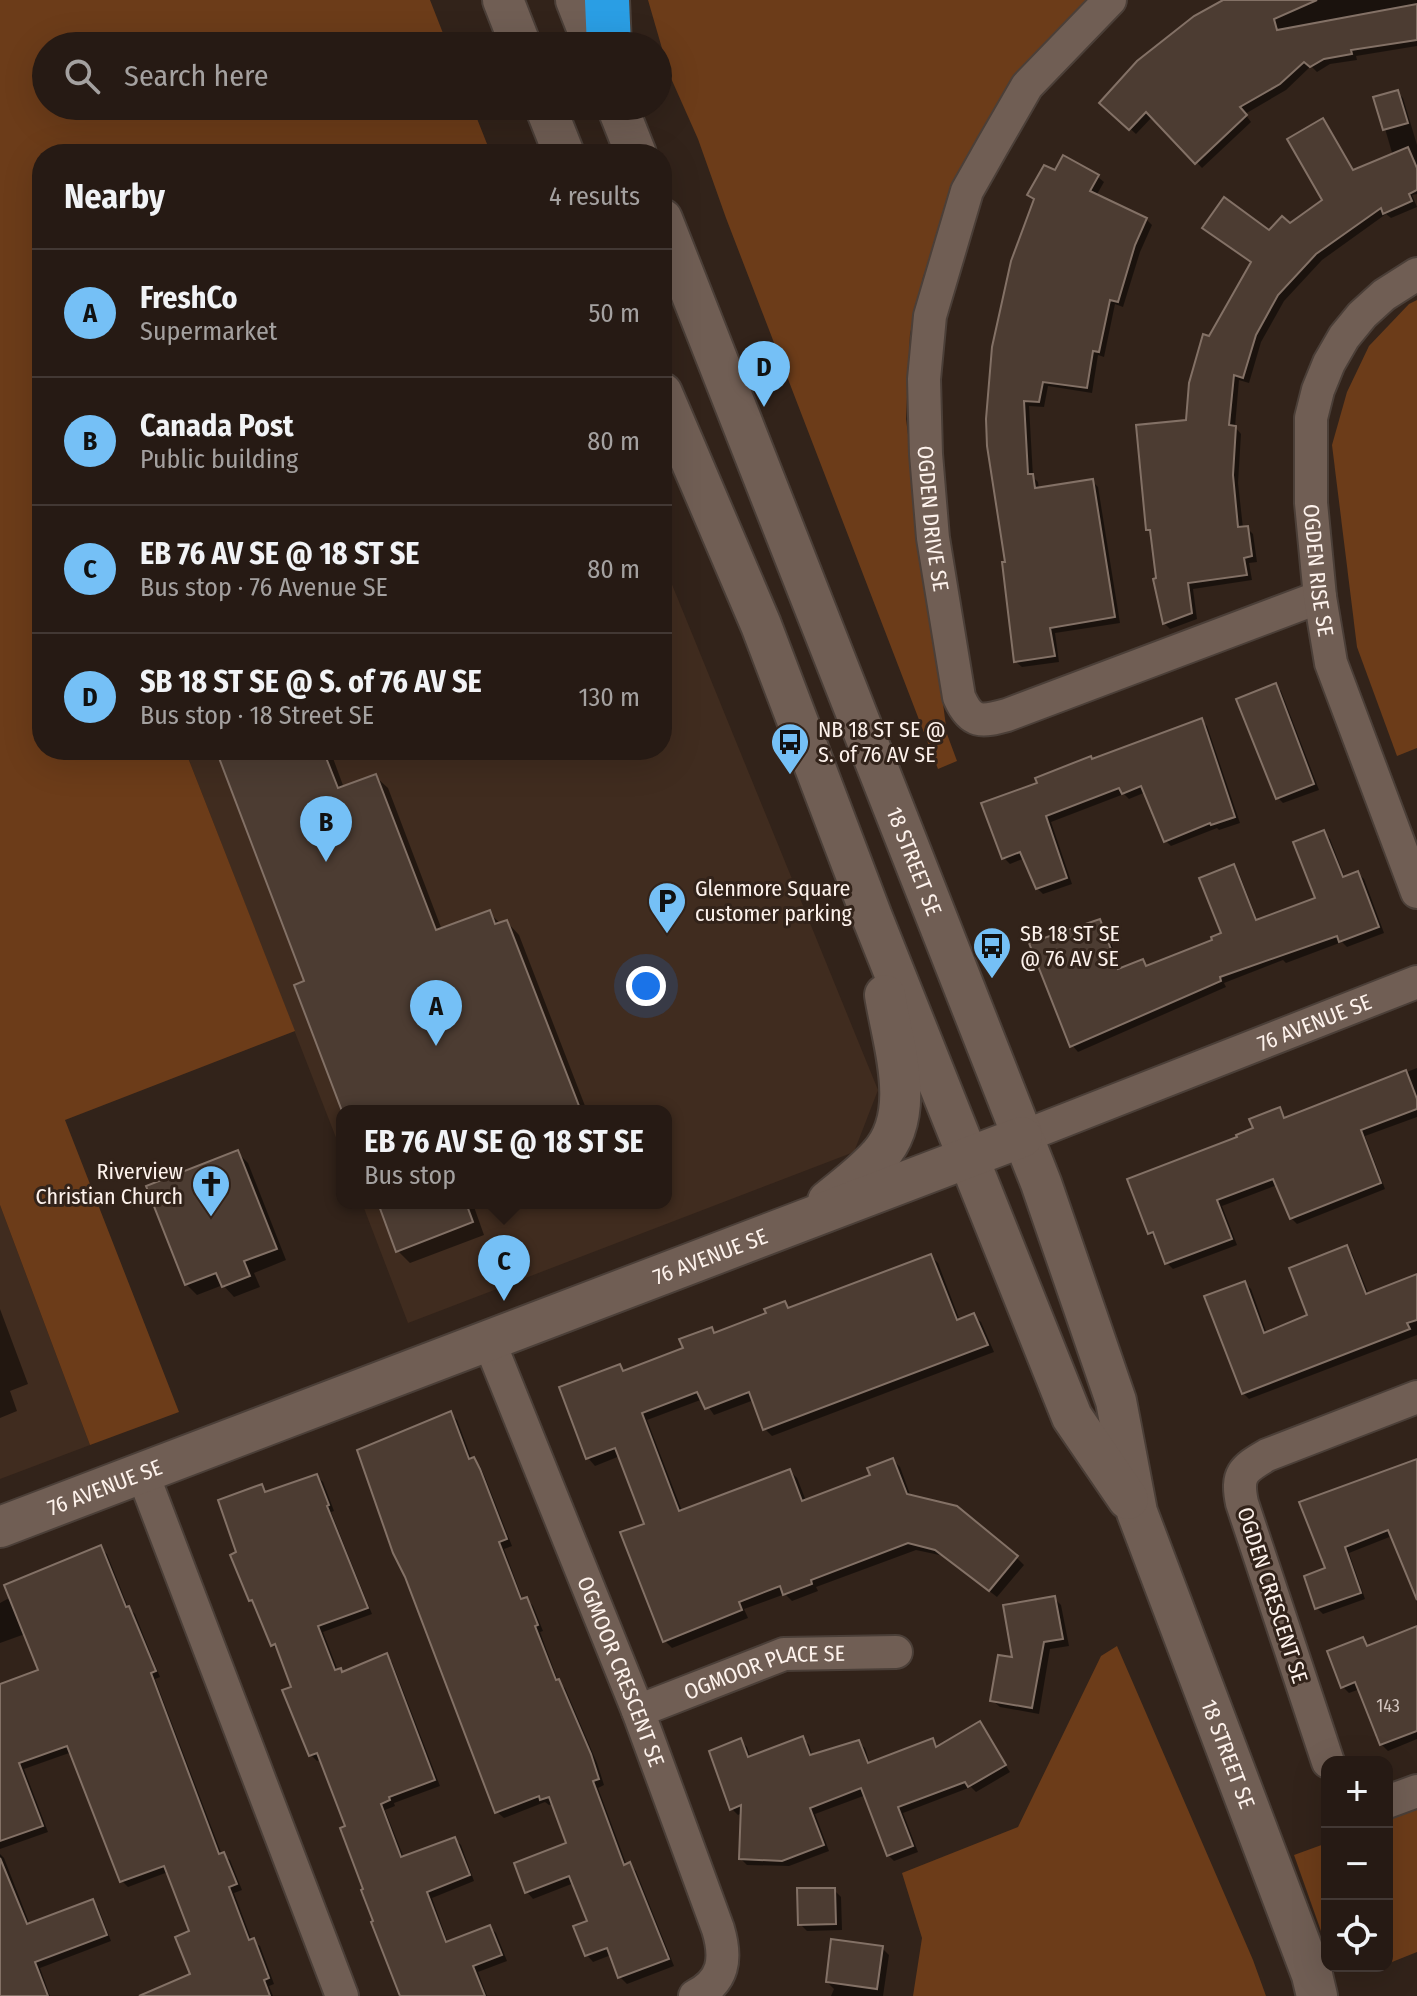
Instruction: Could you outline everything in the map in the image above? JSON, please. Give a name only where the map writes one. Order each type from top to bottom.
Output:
[{"type":"highway","points":[[607,0],[608,32]]},
{"type":"street","points":[[503,0],[516,32]]},
{"type":"street","points":[[576,0],[589,32]]},
{"type":"street","name":"OGDEN DRIVE SE","points":[[1110,0],[1027,86],[993,145],[967,191],[930,316],[924,379],[926,454],[933,538],[959,697],[966,711],[974,718],[986,720],[1007,715],[1320,597]]},
{"type":"street","points":[[551,120],[560,144]]},
{"type":"street","points":[[623,120],[632,144]]},
{"type":"street","name":"18 STREET SE","points":[[672,244],[1022,1137],[1116,1401],[1137,1512],[1312,1975],[1317,1996]]},
{"type":"street","name":"OGDEN RISE SE","points":[[1417,274],[1384,295],[1344,337],[1318,390],[1311,418],[1311,503],[1320,597],[1331,663],[1417,892]]},
{"type":"street","name":"18 STREET SE","points":[[672,416],[755,610],[872,917],[1072,1417],[1137,1512]]},
{"type":"street","points":[[807,1220],[881,1155],[898,1124],[901,1098],[898,1069],[872,917]]},
{"type":"street","name":"76 AVENUE SE","points":[[0,1527],[969,1158],[1417,982]]},
{"type":"street","name":"OGMOOR CRESCENT SE","points":[[489,1341],[638,1711],[724,1950],[720,1973],[708,1989],[695,1996]]},
{"type":"street","name":"OGDEN CRESCENT SE","points":[[1326,1756],[1242,1503],[1239,1488],[1241,1474],[1267,1455],[1417,1397]]},
{"type":"street","points":[[142,1472],[342,1996]]},
{"type":"street","name":"OGMOOR PLACE SE","points":[[638,1711],[784,1654],[896,1652]]},
{"type":"street","points":[[1393,1800],[1417,1791]]},
{"type":"shaded area","points":[[0,0],[430,0],[443,32],[32,32],[32,120],[478,120],[487,144],[32,144],[32,760],[189,760],[295,1031],[65,1120],[179,1412],[90,1445],[0,1205]]},
{"type":"shaded area","points":[[648,0],[1091,0],[958,179],[923,277],[910,334],[906,419],[947,734],[957,761],[938,769],[698,139],[672,80],[672,32],[657,32]]},
{"type":"shaded area","points":[[1417,300],[1417,748],[1397,756],[1357,647],[1332,445],[1347,392],[1369,346],[1409,304]]},
{"type":"shaded area","points":[[672,585],[878,1090],[854,1152],[408,1323],[364,1209],[672,1209],[672,1105],[336,1105],[336,1138],[189,760],[672,760]]},
{"type":"shaded area","points":[[0,1205],[90,1445],[0,1479]]},
{"type":"shaded area","points":[[1117,1646],[1266,1996],[913,1996],[922,1938],[902,1873],[1018,1827],[1101,1656]]},
{"type":"shaded area","points":[[1417,1809],[1417,1952],[1393,1962],[1393,1828],[1393,1818]]},
{"type":"shaded area","points":[[1321,1845],[1321,1931],[1294,1855]]},
{"type":"building","points":[[1223,0],[1317,0],[1274,19],[1277,30],[1417,4],[1417,40],[1351,50],[1352,54],[1324,59],[1310,67],[1304,62],[1280,84],[1240,107],[1247,115],[1195,164],[1146,112],[1129,130],[1099,103],[1137,61],[1194,16]]},
{"type":"building","points":[[1398,90],[1408,123],[1383,130],[1373,97]]},
{"type":"building","points":[[1323,118],[1353,170],[1408,147],[1417,168],[1417,190],[1409,194],[1412,201],[1383,214],[1381,208],[1316,254],[1278,295],[1256,335],[1243,378],[1234,375],[1229,425],[1236,426],[1233,475],[1238,527],[1248,526],[1252,556],[1244,558],[1247,575],[1188,583],[1192,613],[1163,624],[1153,579],[1156,578],[1150,530],[1146,530],[1136,425],[1186,420],[1189,383],[1203,334],[1209,336],[1251,262],[1202,228],[1224,197],[1269,230],[1282,216],[1290,223],[1322,200],[1287,139]]},
{"type":"building","points":[[1063,155],[1099,175],[1090,191],[1147,218],[1135,245],[1118,302],[1110,300],[1099,352],[1093,351],[1087,388],[1043,382],[1039,402],[1024,401],[1028,474],[1033,474],[1035,488],[1093,479],[1115,617],[1050,628],[1055,656],[1014,662],[1002,562],[1005,562],[987,446],[992,347],[1011,261],[1034,199],[1027,195],[1044,165],[1055,170]]},
{"type":"building","points":[[1276,683],[1314,784],[1276,799],[1236,699]]},
{"type":"building","points":[[1202,718],[1235,817],[1210,823],[1164,842],[1141,786],[1122,794],[1119,788],[1046,816],[1067,878],[1036,889],[1020,852],[1002,859],[981,803],[1037,783],[1035,778],[1091,756],[1092,759]]},
{"type":"building","points":[[220,760],[327,760],[338,788],[376,774],[436,930],[490,910],[495,924],[507,920],[579,1105],[340,1105],[294,985],[304,981]]},
{"type":"building","points":[[1324,830],[1343,877],[1358,871],[1379,927],[1339,942],[1337,936],[1220,977],[1221,981],[1070,1047],[1029,943],[1100,919],[1118,969],[1143,959],[1146,966],[1212,940],[1211,937],[1221,933],[1199,878],[1234,864],[1256,920],[1315,898],[1293,842]]},
{"type":"building","points":[[1406,1070],[1417,1099],[1417,1109],[1361,1130],[1381,1183],[1290,1219],[1273,1179],[1217,1200],[1232,1239],[1165,1264],[1153,1232],[1148,1234],[1127,1179],[1237,1137],[1253,1128],[1249,1119],[1280,1107],[1284,1118]]},
{"type":"building","name":"Riverview Christian Church","points":[[238,1150],[277,1249],[244,1261],[250,1276],[222,1287],[216,1273],[185,1285],[146,1186]]},
{"type":"building","points":[[380,1209],[468,1209],[473,1222],[396,1252]]},
{"type":"building","points":[[1347,1245],[1366,1294],[1417,1274],[1417,1320],[1407,1323],[1410,1329],[1242,1394],[1204,1296],[1245,1281],[1264,1333],[1307,1315],[1289,1268]]},
{"type":"building","points":[[931,1254],[957,1320],[974,1313],[988,1345],[763,1430],[749,1392],[705,1409],[697,1392],[642,1413],[679,1511],[790,1469],[802,1501],[870,1475],[867,1468],[893,1458],[907,1494],[957,1506],[1018,1556],[989,1591],[935,1550],[908,1543],[811,1580],[812,1584],[783,1595],[780,1586],[739,1602],[742,1610],[663,1642],[620,1532],[644,1524],[615,1448],[586,1459],[559,1387],[620,1364],[623,1371],[683,1348],[679,1339],[712,1327],[714,1333],[766,1313],[764,1309],[785,1301],[788,1308]]},
{"type":"building","points":[[451,1411],[469,1459],[474,1457],[480,1469],[507,1539],[499,1542],[521,1599],[527,1597],[556,1680],[559,1679],[591,1754],[599,1779],[593,1781],[624,1865],[630,1862],[669,1959],[618,1978],[607,1948],[585,1956],[573,1926],[587,1921],[569,1876],[525,1893],[514,1863],[566,1843],[549,1797],[540,1800],[539,1796],[495,1813],[405,1577],[393,1553],[357,1450]]},
{"type":"building","points":[[1417,1459],[1417,1600],[1388,1530],[1345,1547],[1361,1593],[1315,1609],[1304,1576],[1325,1568],[1299,1502]]},
{"type":"building","points":[[317,1474],[368,1608],[318,1626],[335,1670],[341,1668],[342,1672],[387,1653],[435,1780],[389,1797],[390,1800],[381,1804],[401,1857],[455,1837],[470,1875],[427,1892],[446,1942],[490,1925],[502,1955],[473,1966],[485,1996],[400,1996],[371,1922],[363,1889],[340,1828],[345,1826],[317,1753],[309,1756],[282,1690],[291,1687],[275,1644],[271,1646],[230,1555],[236,1552],[218,1500],[262,1484],[265,1492]]},
{"type":"building","points":[[101,1545],[156,1671],[151,1673],[219,1854],[224,1852],[237,1884],[229,1887],[249,1940],[254,1938],[269,1978],[264,1980],[270,1996],[139,1996],[190,1974],[175,1937],[189,1931],[164,1866],[120,1882],[67,1746],[19,1763],[43,1826],[0,1841],[0,1684],[38,1670],[4,1585]]},
{"type":"building","points":[[1055,1596],[1063,1639],[1044,1642],[1032,1708],[990,1701],[998,1655],[1012,1657],[1003,1605]]},
{"type":"building","points":[[1417,1626],[1417,1731],[1380,1745],[1355,1682],[1341,1688],[1327,1651],[1363,1637],[1367,1646]]},
{"type":"building","points":[[980,1721],[1006,1765],[968,1787],[965,1782],[898,1807],[913,1846],[887,1856],[861,1788],[810,1808],[824,1845],[782,1861],[739,1859],[741,1805],[730,1810],[709,1751],[741,1738],[748,1757],[803,1736],[810,1755],[859,1740],[868,1763],[933,1738],[936,1747]]},
{"type":"building","points":[[0,1858],[27,1924],[93,1899],[107,1935],[35,1962],[48,1996],[0,1996]]},
{"type":"building","points":[[797,1888],[835,1888],[836,1924],[798,1925]]},
{"type":"building","points":[[831,1939],[883,1946],[877,1989],[826,1982]]},
{"type":"place","name":"SB 18 ST SE @ S. of 76 AV SE","points":[[764,407]]},
{"type":"place","name":"NB 18 ST SE @ S. of 76 AV SE","points":[[790,776]]},
{"type":"place","name":"Canada Post","points":[[326,862]]},
{"type":"place","name":"Glenmore Square customer parking","points":[[667,935]]},
{"type":"place","name":"SB 18 ST SE @ 76 AV SE","points":[[992,980]]},
{"type":"place","name":"FreshCo","points":[[436,1046]]},
{"type":"place","name":"Riverview Christian Church","points":[[211,1218]]},
{"type":"place","name":"EB 76 AV SE @ 18 ST SE","points":[[504,1301]]}]
